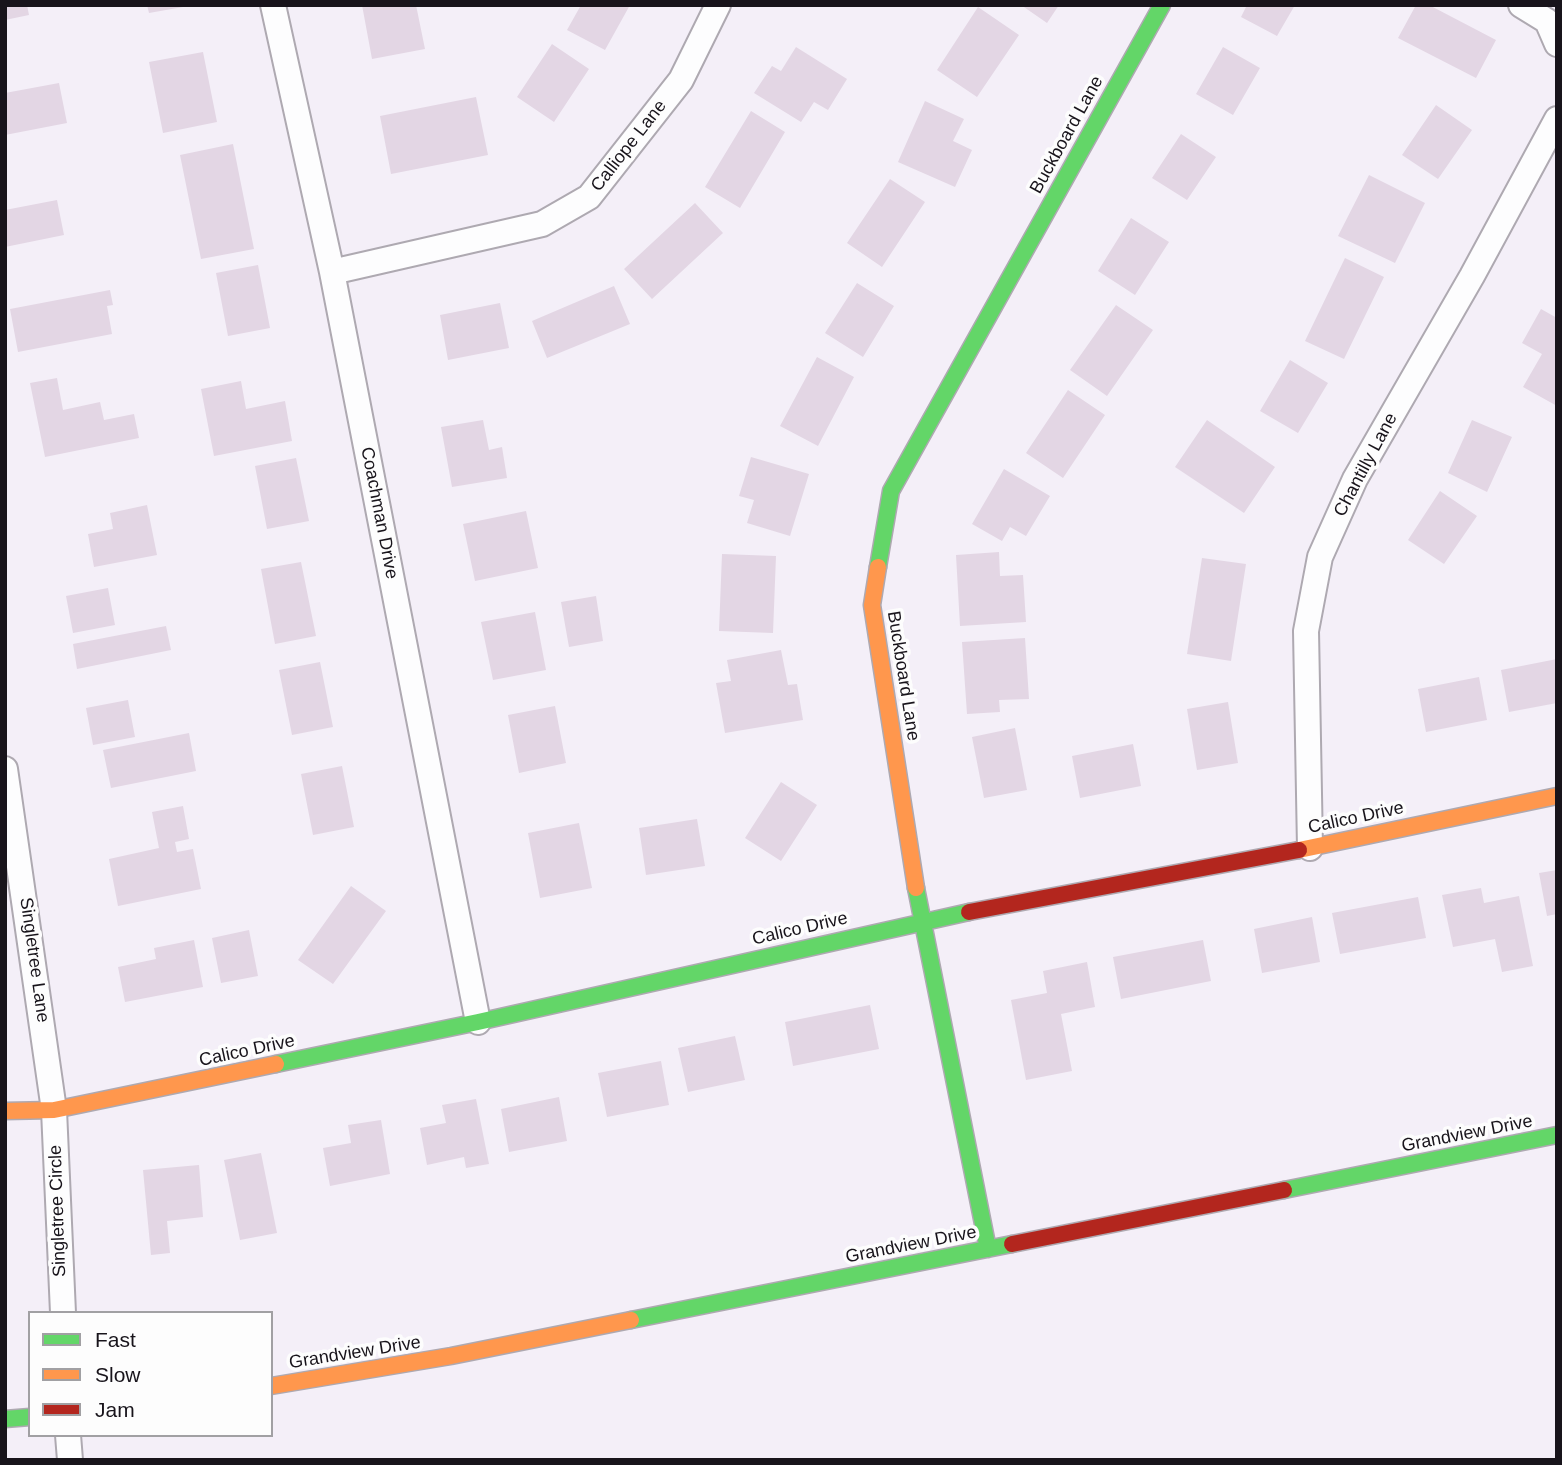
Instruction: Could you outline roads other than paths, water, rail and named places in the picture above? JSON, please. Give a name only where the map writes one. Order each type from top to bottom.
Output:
[{"type":"street","name":"Coachman Drive","points":[[273,5],[332,272],[478,1022]]},
{"type":"street","name":"Calliope Lane","points":[[332,272],[542,224],[589,197],[681,80],[718,5]]},
{"type":"street","name":"Buckboard Lane","points":[[988,1249],[921,920],[872,605],[891,491],[1162,5]]},
{"type":"street","points":[[1521,5],[1548,20],[1557,44]]},
{"type":"street","name":"Chantilly Lane","points":[[1310,848],[1306,631],[1320,557],[1354,479],[1472,276],[1557,119]]},
{"type":"street","name":"Singletree Lane","points":[[5,769],[54,1110]]},
{"type":"street","name":"Calico Drive","points":[[5,1111],[54,1110],[478,1022],[921,920],[1310,848],[1557,796]]},
{"type":"street","name":"Singletree Circle","points":[[54,1110],[62,1311]]},
{"type":"street","name":"Grandview Drive","points":[[273,1386],[451,1356],[1557,1135]]},
{"type":"street","points":[[5,1419],[28,1418]]},
{"type":"street","points":[[68,1437],[70,1460]]}]
